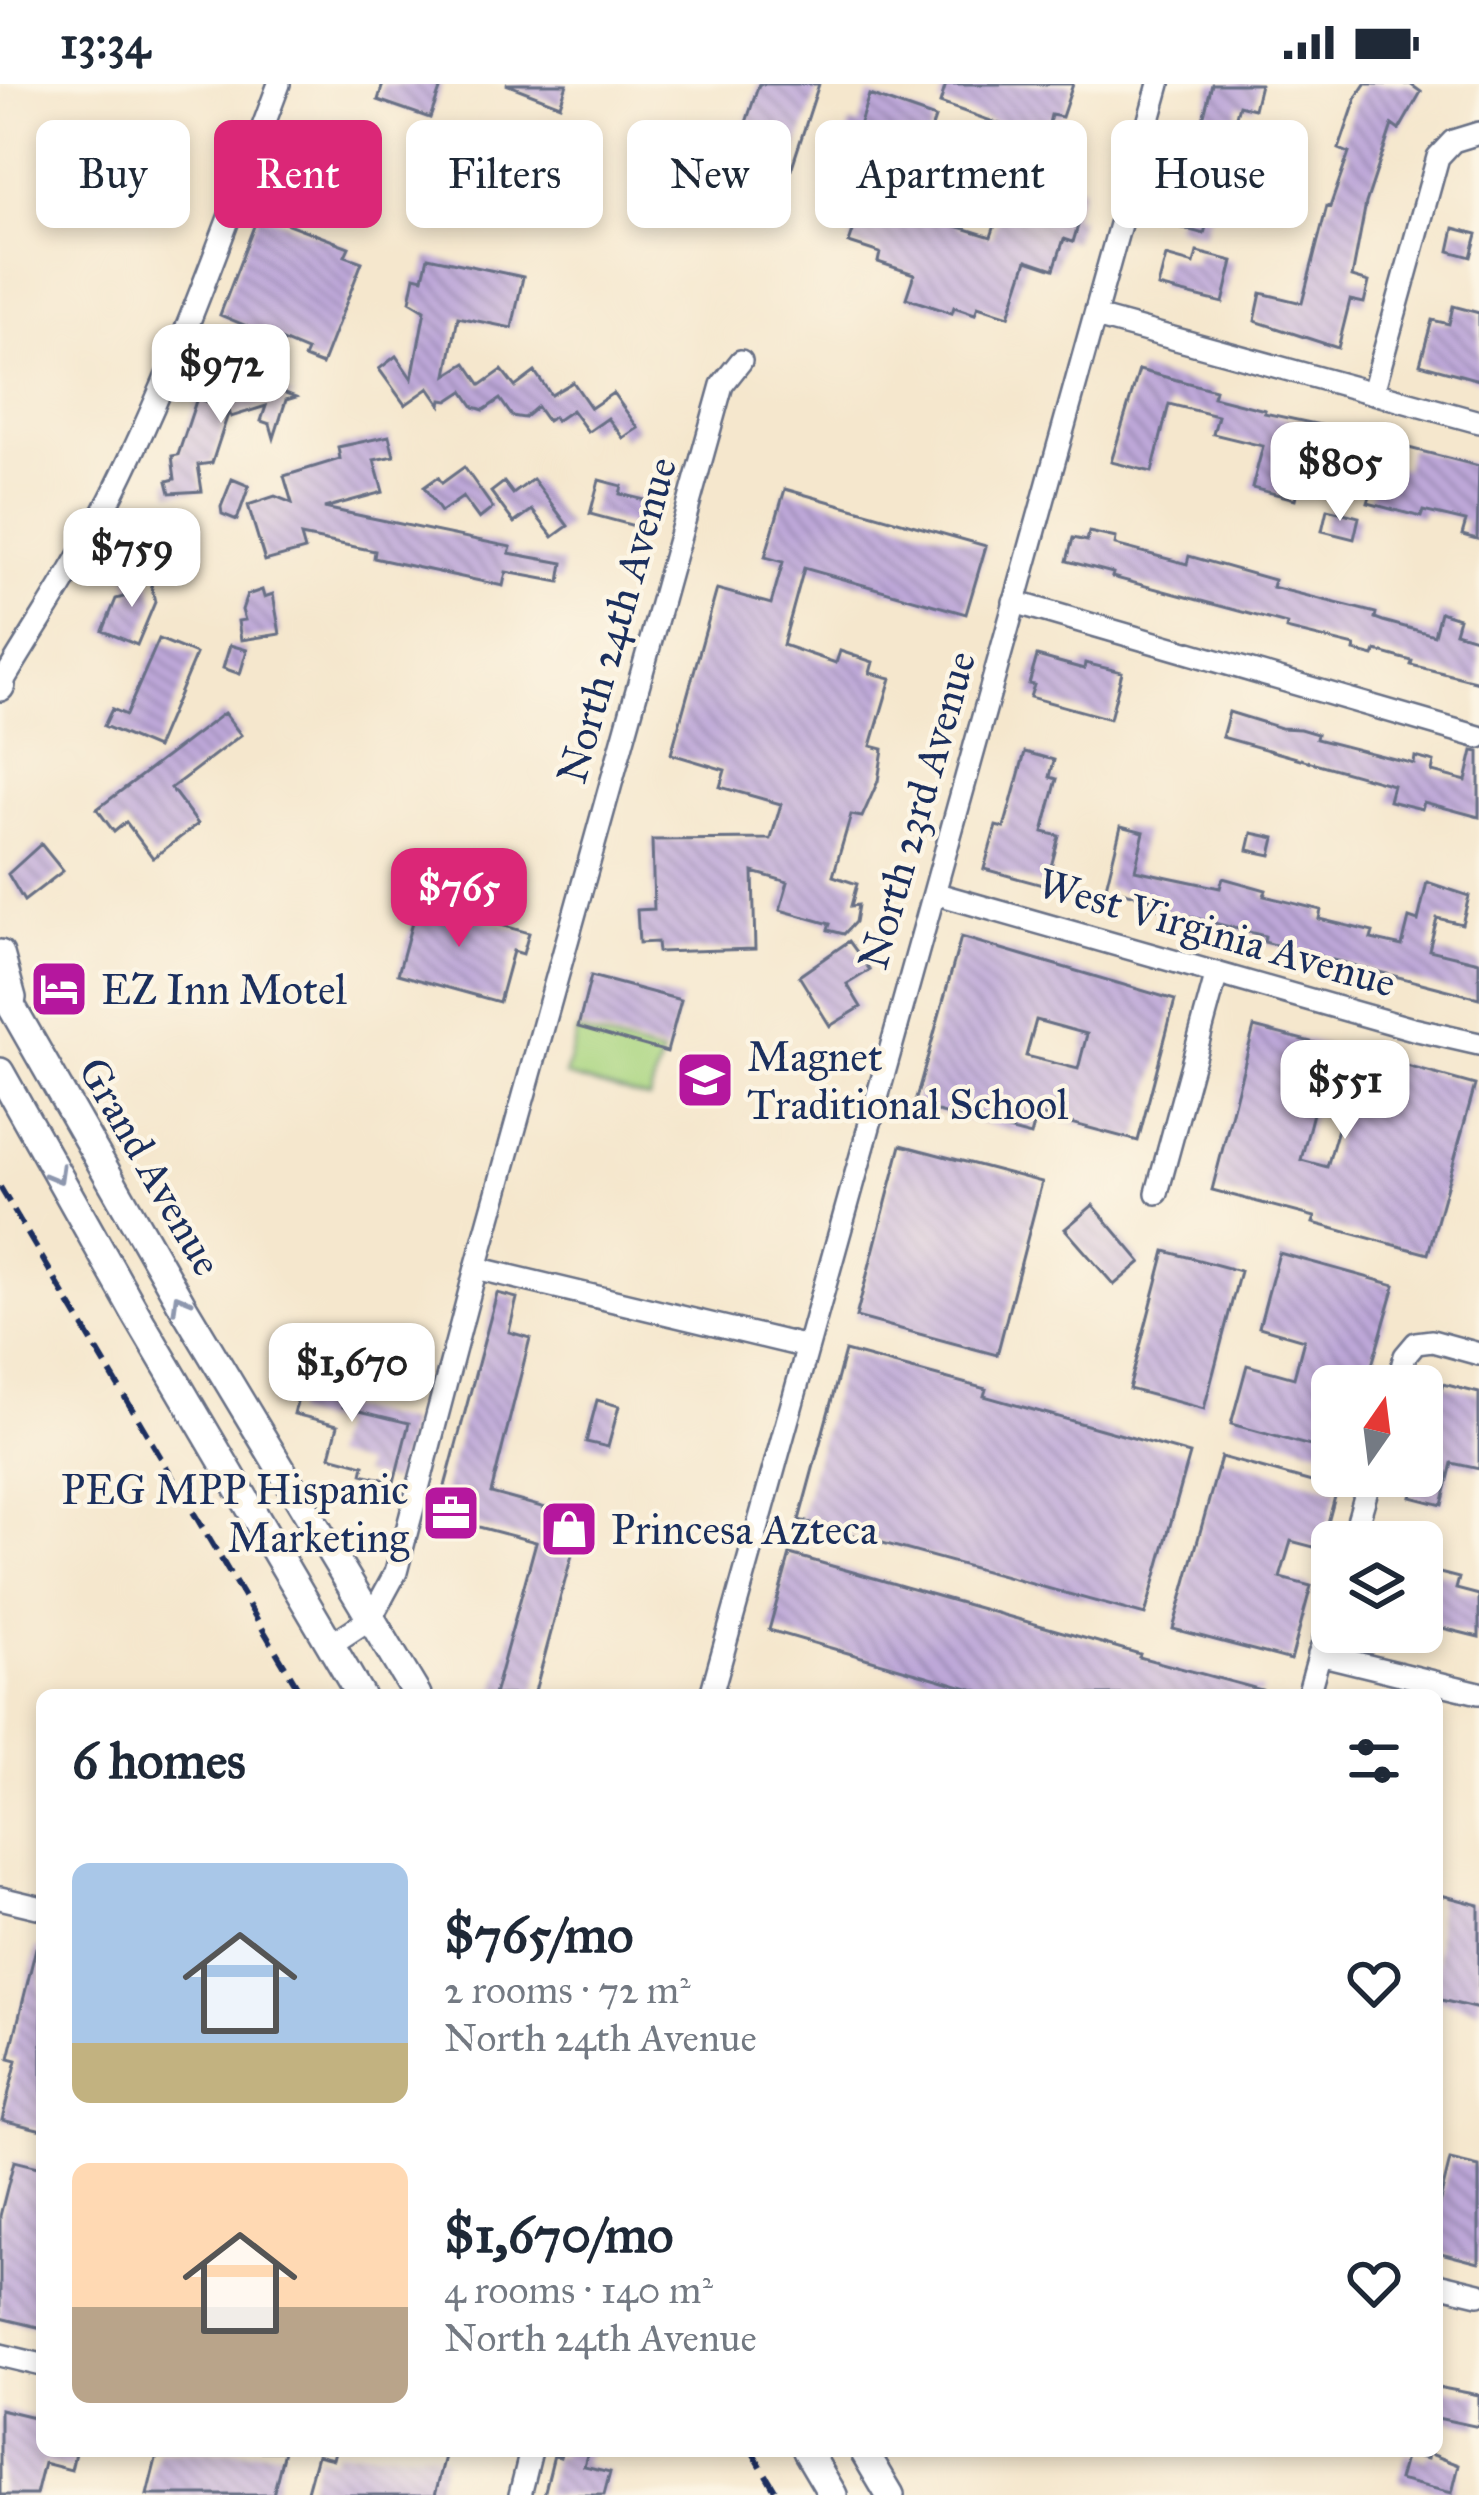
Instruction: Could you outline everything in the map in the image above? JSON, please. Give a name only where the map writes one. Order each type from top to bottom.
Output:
[{"type":"main road","points":[[0,954],[16,1014]]},
{"type":"main road","name":"Grand Avenue","points":[[0,986],[181,1303],[413,1689]]},
{"type":"main road","name":"Grand Avenue","points":[[0,1072],[356,1689]]},
{"type":"main road","points":[[811,2457],[833,2495]]},
{"type":"main road","points":[[867,2457],[888,2494]]},
{"type":"street","points":[[0,686],[76,562],[125,468],[225,229],[279,84]]},
{"type":"street","name":"North 23rd Avenue","points":[[713,1689],[1159,84]]},
{"type":"street","points":[[1372,392],[1438,157],[1453,141],[1479,133]]},
{"type":"street","points":[[1096,316],[1479,422]]},
{"type":"street","name":"North 24th Avenue","points":[[330,1645],[371,1618],[396,1572],[722,385],[741,361]]},
{"type":"street","points":[[1014,602],[1479,736]]},
{"type":"street","name":"West Virginia Avenue","points":[[934,893],[1479,1044]]},
{"type":"street","points":[[1157,1193],[1217,974]]},
{"type":"street","points":[[476,1268],[807,1347]]},
{"type":"street","points":[[1403,1365],[1416,1343],[1432,1341],[1479,1354]]},
{"type":"street","points":[[1310,1689],[1319,1654],[1479,1693]]},
{"type":"street","points":[[0,1898],[36,1907]]},
{"type":"street","points":[[1443,2285],[1479,2294]]},
{"type":"street","points":[[0,2355],[36,2364]]},
{"type":"street","points":[[520,2495],[530,2457]]},
{"type":"green space","points":[[577,1031],[662,1055],[649,1099],[565,1076]]},
{"type":"building","points":[[383,84],[442,84],[430,118],[378,100]]},
{"type":"building","points":[[506,84],[567,84],[560,105]]},
{"type":"building","points":[[759,84],[819,84],[791,170],[791,120],[747,120]]},
{"type":"building","points":[[946,84],[1073,84],[1062,117],[1051,115],[1050,120],[988,120],[940,103]]},
{"type":"building","points":[[1212,84],[1260,84],[1254,109],[1239,105],[1235,120],[1203,120]]},
{"type":"building","points":[[1365,84],[1410,84],[1421,92],[1399,130],[1392,125],[1366,203],[1352,277],[1369,282],[1364,303],[1350,300],[1338,348],[1255,321],[1261,293],[1302,303],[1327,206],[1349,153],[1339,149]]},
{"type":"building","points":[[869,95],[935,118],[934,120],[861,120]]},
{"type":"building","points":[[253,228],[299,228],[349,247],[345,256],[362,262],[322,365],[304,358],[307,351],[220,315]]},
{"type":"building","points":[[854,228],[962,228],[991,237],[994,228],[1077,228],[1073,242],[1064,239],[1054,269],[1027,260],[1009,316],[978,306],[975,314],[954,307],[952,313],[906,298],[914,274],[878,262],[880,253],[849,243]]},
{"type":"building","points":[[1454,228],[1477,234],[1471,257],[1449,251]]},
{"type":"building","points":[[1197,252],[1233,261],[1223,303],[1158,287],[1166,256],[1194,264]]},
{"type":"building","points":[[428,257],[523,277],[512,328],[458,317],[447,375],[466,363],[481,385],[502,370],[515,387],[535,372],[551,395],[573,382],[591,408],[613,393],[638,428],[623,438],[608,418],[588,432],[572,410],[556,421],[553,417],[547,421],[537,407],[524,418],[512,416],[500,399],[484,410],[474,407],[463,391],[442,400],[441,405],[429,388],[405,405],[379,369],[396,356],[412,379],[425,310],[410,301],[415,276],[423,278]]},
{"type":"building","points":[[1453,306],[1479,313],[1479,380],[1420,364],[1432,320],[1449,324]]},
{"type":"building","points":[[1139,370],[1215,390],[1213,397],[1264,413],[1376,437],[1370,461],[1404,469],[1409,448],[1479,466],[1477,539],[1462,535],[1466,521],[1423,511],[1421,517],[1368,503],[1373,487],[1302,471],[1295,499],[1252,488],[1263,446],[1213,434],[1218,416],[1169,404],[1152,472],[1111,462]]},
{"type":"building","points":[[231,372],[296,397],[286,400],[274,438],[270,424],[261,421],[266,406],[231,417],[229,411],[212,463],[198,465],[202,491],[170,493],[167,481],[175,479],[172,456],[178,455],[197,398],[229,410],[219,376]]},
{"type":"building","points":[[389,436],[394,456],[374,460],[383,492],[324,508],[511,547],[509,553],[563,563],[560,582],[506,572],[503,586],[374,558],[375,551],[301,536],[305,550],[265,561],[248,505],[275,496],[292,503],[284,476],[340,459],[338,447]]},
{"type":"building","points":[[464,467],[493,508],[479,519],[463,497],[441,512],[424,487],[438,477],[442,483]]},
{"type":"building","points":[[232,479],[249,486],[237,520],[222,514],[221,507]]},
{"type":"building","points":[[533,479],[568,526],[553,537],[532,510],[514,523],[491,492],[504,482],[513,494]]},
{"type":"building","points":[[599,480],[622,486],[620,494],[645,500],[638,527],[590,514]]},
{"type":"building","points":[[785,489],[986,546],[966,614],[804,568],[783,645],[836,663],[840,651],[873,662],[870,673],[891,678],[871,746],[883,749],[878,781],[862,817],[851,815],[833,876],[857,884],[851,906],[858,905],[855,922],[844,934],[828,930],[830,924],[780,910],[788,882],[753,872],[755,949],[658,952],[657,942],[639,943],[637,910],[654,909],[652,840],[771,839],[781,804],[720,787],[725,770],[671,754],[717,589],[771,604],[783,562],[765,557]]},
{"type":"building","points":[[1327,509],[1359,517],[1354,539],[1322,531]]},
{"type":"building","points":[[175,522],[178,539],[150,544],[147,527]]},
{"type":"building","points":[[1089,532],[1116,538],[1115,545],[1187,564],[1189,556],[1274,580],[1272,587],[1376,613],[1375,618],[1434,635],[1440,612],[1459,618],[1455,632],[1479,639],[1479,682],[1376,651],[1374,656],[1354,651],[1355,646],[1286,629],[1287,624],[1067,561],[1073,538],[1087,541]]},
{"type":"building","points":[[148,571],[155,602],[137,645],[103,631],[116,599],[131,595],[127,575]]},
{"type":"building","points":[[262,590],[264,597],[273,594],[280,634],[241,640],[238,621],[245,620],[242,610],[247,595]]},
{"type":"building","points":[[159,639],[196,654],[156,748],[104,726],[112,709],[126,715]]},
{"type":"building","points":[[230,645],[247,650],[240,674],[223,668]]},
{"type":"building","points":[[1037,656],[1084,669],[1085,663],[1122,672],[1110,719],[1030,697]]},
{"type":"building","points":[[1229,712],[1414,764],[1415,757],[1434,762],[1432,772],[1466,781],[1473,751],[1479,752],[1479,817],[1424,802],[1422,809],[1389,801],[1393,785],[1222,737]]},
{"type":"building","points":[[224,713],[241,735],[171,788],[198,824],[153,858],[126,822],[114,832],[97,809]]},
{"type":"building","points":[[1025,752],[1054,760],[1050,777],[1057,779],[1043,832],[1059,836],[1046,886],[984,869],[996,826],[1004,828]]},
{"type":"building","points":[[1121,826],[1144,832],[1135,870],[1220,888],[1223,878],[1266,890],[1264,896],[1321,910],[1319,919],[1373,932],[1371,939],[1402,946],[1409,918],[1418,921],[1427,882],[1469,896],[1462,924],[1437,918],[1429,950],[1479,962],[1479,998],[1264,942],[1265,936],[1149,906],[1151,899],[1106,887]]},
{"type":"building","points":[[1252,833],[1275,838],[1271,855],[1248,850]]},
{"type":"building","points":[[41,844],[63,871],[24,901],[8,874]]},
{"type":"building","points":[[420,893],[450,902],[448,910],[529,933],[523,954],[513,951],[499,1002],[398,974]]},
{"type":"building","points":[[961,937],[1175,1000],[1138,1141],[1037,1114],[1031,1136],[914,1106]],"holes":[[[1036,1020],[1087,1034],[1078,1069],[1026,1056]]]},
{"type":"building","points":[[849,941],[870,970],[847,984],[861,1007],[830,1026],[799,976]]},
{"type":"building","points":[[591,976],[681,1000],[667,1052],[578,1027]]},
{"type":"building","points":[[1254,1027],[1330,1047],[1301,1160],[1327,1167],[1360,1053],[1475,1085],[1428,1254],[1212,1190]]},
{"type":"building","points":[[901,1145],[1042,1182],[997,1355],[856,1317]]},
{"type":"building","points":[[1093,1205],[1141,1262],[1114,1285],[1065,1229]]},
{"type":"building","points":[[1165,1251],[1240,1271],[1204,1409],[1129,1389]]},
{"type":"building","points":[[1279,1253],[1395,1285],[1372,1365],[1311,1365],[1311,1446],[1231,1424],[1247,1365],[1294,1378],[1304,1340],[1259,1327]]},
{"type":"building","points":[[497,1293],[517,1298],[509,1332],[530,1338],[491,1493],[582,1518],[536,1689],[496,1689],[536,1542],[437,1516]]},
{"type":"building","points":[[845,1351],[986,1389],[984,1396],[1190,1454],[1145,1615],[799,1520]]},
{"type":"building","points":[[306,1365],[350,1376],[343,1407],[409,1423],[394,1482],[362,1474],[364,1465],[330,1456],[338,1425],[294,1414]]},
{"type":"building","points":[[1443,1384],[1479,1393],[1479,1469],[1452,1463],[1442,1505],[1411,1497],[1443,1497]]},
{"type":"building","points":[[597,1400],[619,1406],[608,1447],[586,1442]]},
{"type":"building","points":[[1221,1457],[1311,1482],[1311,1497],[1335,1497],[1328,1521],[1311,1521],[1311,1546],[1291,1541],[1280,1578],[1311,1586],[1291,1660],[1173,1629]]},
{"type":"building","points":[[790,1554],[1258,1689],[971,1689],[769,1630]]},
{"type":"building","points":[[1443,1574],[1459,1578],[1456,1589],[1479,1595],[1479,1637],[1443,1628]]},
{"type":"building","points":[[1443,1896],[1479,1905],[1479,2009],[1443,2000]]},
{"type":"building","points":[[36,1948],[36,2128],[2,2120],[17,2060],[9,2058]]},
{"type":"building","points":[[1450,2160],[1479,2167],[1479,2263],[1443,2254],[1443,2189]]},
{"type":"building","points":[[14,2161],[36,2166],[36,2327],[0,2318],[0,2216]]},
{"type":"building","points":[[1443,2388],[1479,2395],[1479,2427],[1443,2419]]},
{"type":"building","points":[[0,2409],[36,2418],[36,2457],[74,2457],[71,2470],[44,2463],[36,2495],[0,2495]]},
{"type":"building","points":[[156,2457],[282,2457],[273,2495],[147,2495]]},
{"type":"building","points":[[316,2457],[445,2457],[435,2495],[306,2495]]},
{"type":"building","points":[[554,2457],[586,2457],[584,2466],[610,2472],[604,2495],[544,2495]]},
{"type":"building","points":[[1405,2457],[1438,2457],[1459,2465],[1452,2493],[1399,2480]]},
{"type":"railway","points":[[0,1187],[298,1689]]},
{"type":"railway","points":[[756,2457],[778,2495]]},
{"type":"place","name":"EZ Inn Motel","points":[[59,989]]},
{"type":"place","name":"Magnet Traditional School","points":[[705,1080]]},
{"type":"place","name":"PEG MPP Hispanic Marketing","points":[[451,1513]]},
{"type":"place","name":"Princesa Azteca","points":[[569,1529]]}]
